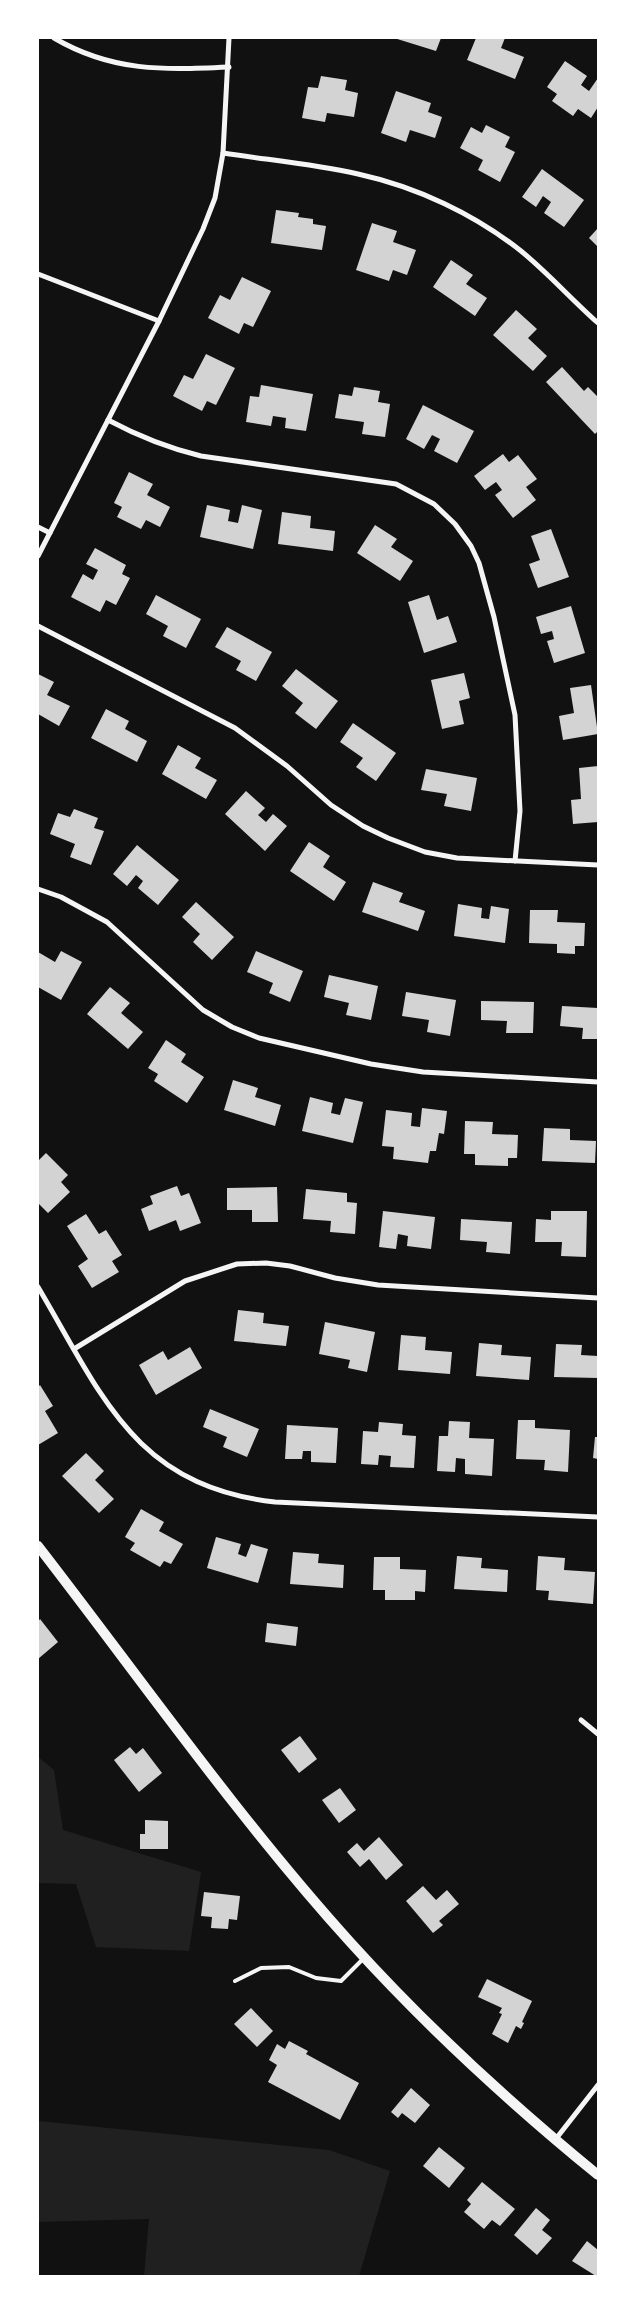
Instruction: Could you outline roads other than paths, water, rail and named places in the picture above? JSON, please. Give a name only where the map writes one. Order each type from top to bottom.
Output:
[{"type":"main road","points":[[38,1546],[183,1737],[285,1866],[365,1957],[486,2078],[555,2140],[598,2175]]},
{"type":"street","points":[[54,38],[75,50],[109,62],[178,69],[229,67]]},
{"type":"street","points":[[38,556],[159,321],[215,198],[224,153],[230,38]]},
{"type":"street","points":[[224,153],[357,174],[389,182],[434,198],[488,228],[522,252],[598,323]]},
{"type":"street","points":[[38,274],[159,321]]},
{"type":"street","points":[[108,420],[138,436],[170,449],[201,456],[396,484],[434,504],[455,524],[471,546],[479,563],[496,626],[515,715],[520,802],[516,861]]},
{"type":"street","points":[[38,527],[50,533]]},
{"type":"street","points":[[38,626],[234,728],[280,761],[331,805],[363,826],[388,838],[426,852],[450,856],[598,865]]},
{"type":"street","points":[[38,889],[61,896],[107,922],[180,992],[203,1010],[232,1027],[260,1038],[371,1064],[422,1072],[598,1082]]},
{"type":"street","points":[[74,1349],[185,1281],[237,1264],[266,1263],[290,1266],[335,1278],[378,1285],[598,1298]]},
{"type":"street","points":[[38,1287],[106,1402],[142,1446],[185,1477],[210,1488],[247,1499],[275,1502],[598,1517]]},
{"type":"street","points":[[581,1720],[598,1734]]},
{"type":"street","points":[[555,2140],[598,2085]]},
{"type":"lane","points":[[235,1981],[262,1968],[289,1967],[316,1978],[340,1981],[365,1957]]}]
